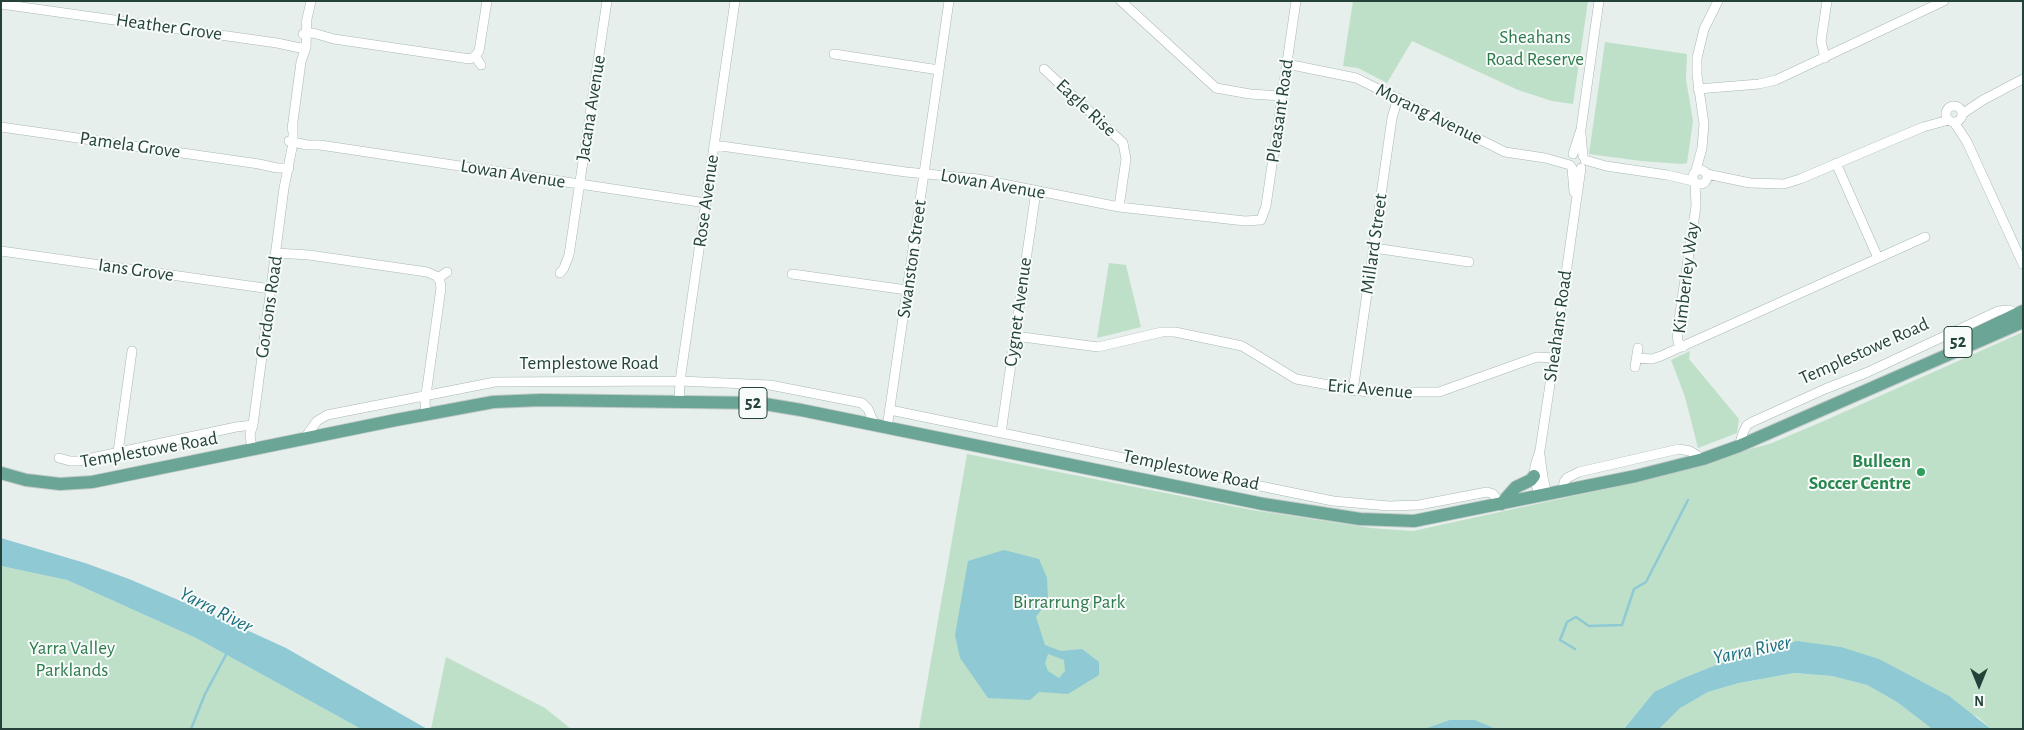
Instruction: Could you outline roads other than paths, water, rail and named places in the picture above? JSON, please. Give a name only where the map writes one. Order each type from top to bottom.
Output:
[{"type":"main road","name":"Templestowe Road","points":[[1,473],[26,480],[60,484],[92,482],[426,414],[494,402],[518,400],[759,403],[1263,504],[1334,516],[1391,522],[1414,522],[1543,496],[1703,459],[1739,446],[1894,377],[1923,360],[2022,315]]},
{"type":"main road","points":[[1501,504],[1516,487],[1531,480],[1534,476]]},
{"type":"street","name":"Gordons Road","points":[[256,449],[250,434],[253,425],[286,168],[292,141],[302,62],[302,46],[306,34],[310,1]]},
{"type":"street","points":[[476,56],[480,46],[487,1]]},
{"type":"street","name":"Jacana Avenue","points":[[560,273],[569,255],[607,1]]},
{"type":"street","name":"Rose Avenue","points":[[679,402],[680,381],[735,1]]},
{"type":"street","name":"Swanston Street","points":[[881,427],[890,410],[949,1]]},
{"type":"street","points":[[1121,1],[1211,85],[1221,90],[1281,98]]},
{"type":"street","name":"Pleasant Road","points":[[1261,220],[1266,206],[1296,1]]},
{"type":"street","name":"Sheahans Road","points":[[1543,496],[1534,476],[1540,450],[1554,358],[1575,202],[1581,129],[1599,1]]},
{"type":"street","name":"Kimberley Way","points":[[1683,347],[1678,342],[1677,333],[1700,177],[1702,148],[1703,115],[1698,89],[1697,63],[1701,38],[1718,1]]},
{"type":"street","points":[[1825,58],[1821,41],[1827,1]]},
{"type":"street","points":[[1698,89],[1767,82],[1825,58],[1944,1]]},
{"type":"street","name":"Heather Grove","points":[[1,4],[302,46]]},
{"type":"street","points":[[306,34],[314,33],[334,38],[466,58],[476,56]]},
{"type":"street","points":[[834,54],[939,70]]},
{"type":"street","points":[[476,56],[481,65]]},
{"type":"street","name":"Morang Avenue","points":[[1286,67],[1356,78],[1505,152],[1668,175],[1700,177]]},
{"type":"street","name":"Eagle Rise","points":[[1044,69],[1123,143],[1126,158],[1119,207]]},
{"type":"street","points":[[1700,177],[1765,185],[1784,184],[1800,180],[1923,127],[1955,116],[2023,79]]},
{"type":"street","name":"Millard Street","points":[[1353,391],[1392,118],[1398,98]]},
{"type":"street","points":[[1955,116],[2023,264]]},
{"type":"street","name":"Pamela Grove","points":[[1,127],[286,168]]},
{"type":"street","name":"Lowan Avenue","points":[[292,141],[706,203]]},
{"type":"street","name":"Lowan Avenue","points":[[714,145],[978,179],[1119,207],[1245,222],[1261,220]]},
{"type":"street","points":[[1836,163],[1878,258]]},
{"type":"street","name":"Cygnet Avenue","points":[[1001,433],[1036,191]]},
{"type":"street","points":[[1261,220],[1266,228]]},
{"type":"street","name":"Kimberley Way","points":[[1638,348],[1636,362],[1655,359],[1925,237]]},
{"type":"street","points":[[1374,248],[1469,262]]},
{"type":"street","points":[[276,250],[427,272],[438,278],[441,288],[425,396],[426,414]]},
{"type":"street","name":"Ians Grove","points":[[1,251],[271,288]]},
{"type":"street","points":[[438,278],[447,272]]},
{"type":"street","points":[[792,274],[907,290]]},
{"type":"street","name":"Templestowe Road","points":[[1739,446],[1742,433],[1747,425],[1752,422],[1868,372],[1998,311],[2009,310],[2022,315]]},
{"type":"street","name":"Eric Avenue","points":[[1015,336],[1098,347],[1162,332],[1174,332],[1237,344],[1290,377],[1353,391],[1439,392],[1537,357],[1554,358]]},
{"type":"street","points":[[118,452],[132,351]]},
{"type":"street","name":"Templestowe Road","points":[[304,439],[313,425],[327,416],[495,382],[680,381],[770,385],[862,403],[881,427]]},
{"type":"street","name":"Templestowe Road","points":[[890,410],[1333,501],[1382,506],[1419,505],[1486,492],[1493,494],[1501,504]]},
{"type":"street","points":[[59,458],[78,461],[253,425]]},
{"type":"street","name":"Sheahans Road","points":[[1540,450],[1543,496]]},
{"type":"water","points":[[1,538],[85,563],[129,579],[216,616],[286,648],[427,729],[361,729],[196,638],[67,580],[1,566]]},
{"type":"water","points":[[1004,550],[1039,559],[1047,578],[1048,600],[1036,617],[1045,645],[1061,651],[1082,649],[1099,662],[1099,675],[1068,694],[1039,692],[1030,700],[988,698],[960,658],[955,635],[968,561]],"holes":[[[1048,654],[1064,660],[1065,671],[1059,678],[1048,671],[1045,663]]]},
{"type":"water","points":[[1797,641],[1841,647],[1879,659],[1949,696],[1991,729],[1932,729],[1897,702],[1867,685],[1832,676],[1794,673],[1739,683],[1708,692],[1680,708],[1659,729],[1624,729],[1654,692],[1721,663]]},
{"type":"water","points":[[1450,720],[1475,720],[1496,729],[1424,729]]},
{"type":"waterway","points":[[1575,649],[1560,640],[1567,622],[1576,617],[1589,626],[1622,625],[1634,589],[1646,582],[1688,500]]},
{"type":"waterway","points":[[191,729],[205,694],[228,651]]},
{"type":"place","name":"Bulleen Soccer Centre","points":[[1921,472]]},
{"type":"park label","name":"Sheahans Road Reserve","points":[[1535,48]]},
{"type":"park label","name":"Birrarrung Park","points":[[1069,602]]},
{"type":"park label","name":"Yarra Valley Parklands","points":[[72,659]]},
{"type":"water label","name":"Yarra River","points":[[216,610]]},
{"type":"water label","name":"Yarra River","points":[[1752,650]]}]
